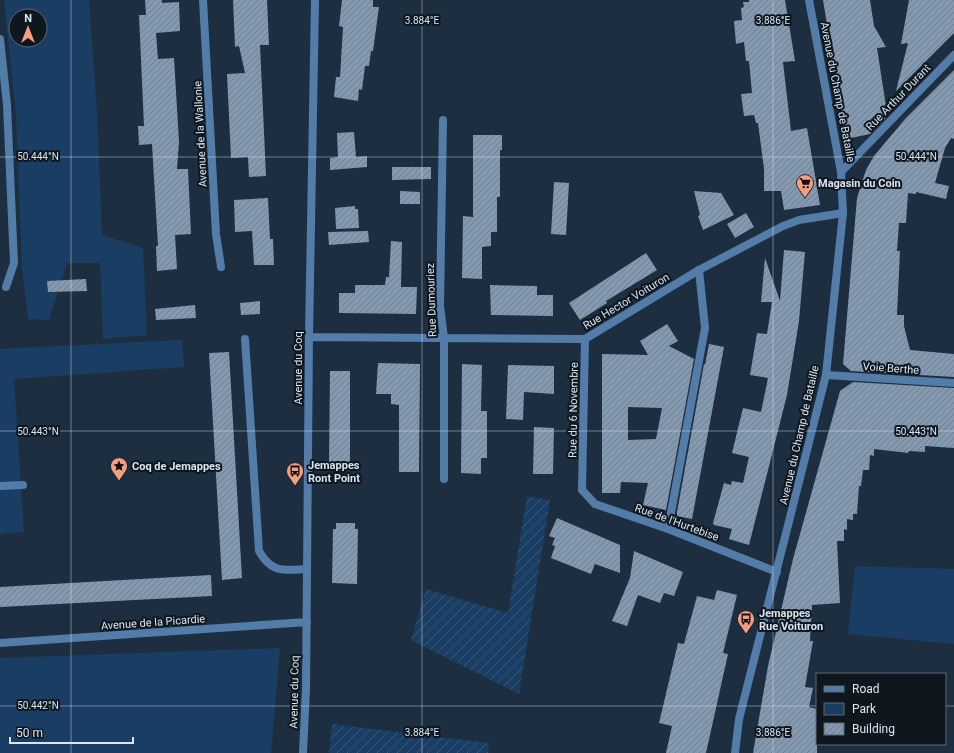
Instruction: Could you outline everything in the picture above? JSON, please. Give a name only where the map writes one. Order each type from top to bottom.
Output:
[{"type":"street","name":"Avenue de la Wallonie","points":[[203,0],[216,234],[220,267]]},
{"type":"street","name":"Avenue du Coq","points":[[303,753],[307,622],[309,337],[315,0]]},
{"type":"street","name":"Avenue du Champ de Bataille","points":[[735,753],[739,719],[826,375],[843,213],[841,172],[809,0]]},
{"type":"street","points":[[0,39],[7,105],[14,263],[6,287]]},
{"type":"street","name":"Rue Arthur Durant","points":[[841,172],[954,55]]},
{"type":"street","name":"Rue Dumouriez","points":[[443,120],[440,306],[444,338],[444,479]]},
{"type":"street","name":"Rue Hector Voituron","points":[[309,337],[585,339],[699,270],[783,226],[799,220],[843,213]]},
{"type":"street","points":[[668,529],[705,328],[699,270]]},
{"type":"street","points":[[245,339],[259,551],[266,562],[281,570],[307,569]]},
{"type":"street","name":"Rue du 6 Novembre","points":[[582,481],[585,339]]},
{"type":"street","name":"Voie Berthe","points":[[826,375],[954,383]]},
{"type":"street","name":"Rue de l'Hurtebise","points":[[582,481],[582,490],[595,504],[668,529],[777,572]]},
{"type":"street","points":[[0,486],[23,485]]},
{"type":"street","name":"Avenue de la Picardie","points":[[0,643],[307,622]]},
{"type":"street","name":"Avenue du Coq","points":[[296,753],[304,737]]},
{"type":"green space","points":[[4,0],[89,0],[97,112],[102,235],[143,248],[147,335],[103,339],[100,263],[67,263],[49,320],[28,319],[22,268],[16,115],[9,48],[48,48],[48,8],[8,8],[8,38]]},
{"type":"green space","points":[[182,340],[184,367],[14,379],[24,532],[0,534],[0,349]]},
{"type":"green space","points":[[527,496],[550,500],[519,694],[411,640],[426,589],[508,613]]},
{"type":"green space","points":[[855,566],[954,569],[954,644],[848,634]]},
{"type":"green space","points":[[280,648],[271,753],[0,753],[0,658]]},
{"type":"green space","points":[[332,724],[489,743],[488,753],[329,753]]},
{"type":"building","points":[[145,0],[162,0],[162,3],[179,2],[180,31],[156,33],[158,59],[174,58],[179,142],[177,169],[188,169],[191,234],[175,235],[177,269],[157,271],[156,246],[158,246],[152,144],[139,145],[138,126],[144,126],[139,15],[146,15]]},
{"type":"building","points":[[233,0],[267,0],[269,45],[260,45],[266,176],[249,177],[248,157],[231,158],[227,74],[245,73],[239,46],[235,47]]},
{"type":"building","points":[[342,0],[373,0],[373,7],[379,7],[373,51],[371,51],[369,66],[365,66],[362,90],[359,89],[358,101],[334,97],[336,77],[340,77],[343,27],[339,26]]},
{"type":"building","points":[[749,0],[785,0],[795,61],[783,62],[791,131],[807,128],[820,205],[784,210],[781,191],[764,191],[764,169],[758,123],[756,123],[754,115],[744,116],[741,94],[752,93],[749,61],[746,61],[744,42],[736,44],[734,21],[742,20],[741,8],[744,7],[743,2],[749,2]]},
{"type":"building","points":[[823,0],[870,0],[874,26],[886,47],[877,48],[887,113],[885,119],[870,134],[846,139]]},
{"type":"building","points":[[909,0],[954,0],[954,33],[896,91],[908,43],[901,44]]},
{"type":"building","points":[[954,70],[954,139],[951,138],[945,148],[935,183],[949,186],[946,199],[916,192],[916,194],[908,193],[906,223],[899,223],[897,251],[900,251],[897,315],[904,315],[904,326],[910,350],[954,354],[954,377],[851,371],[843,364],[857,198],[866,170],[874,156],[905,119]]},
{"type":"building","points":[[354,132],[356,157],[367,156],[367,167],[330,170],[330,158],[338,157],[337,133]]},
{"type":"building","points":[[473,135],[502,135],[502,150],[500,150],[500,197],[497,197],[497,232],[491,232],[491,246],[482,247],[482,279],[462,278],[463,216],[473,217]]},
{"type":"building","points":[[392,167],[431,167],[431,179],[392,180]]},
{"type":"building","points":[[554,182],[569,183],[566,235],[551,234]]},
{"type":"building","points":[[400,191],[420,192],[420,204],[400,204]]},
{"type":"building","points":[[694,191],[721,193],[734,215],[703,230],[698,216],[700,215]]},
{"type":"building","points":[[268,198],[270,239],[273,239],[274,265],[254,265],[252,231],[235,232],[234,200]]},
{"type":"building","points":[[355,206],[355,209],[358,209],[359,228],[336,229],[335,208]]},
{"type":"building","points":[[746,213],[754,227],[735,238],[727,224]]},
{"type":"building","points":[[368,231],[369,242],[329,245],[328,232]]},
{"type":"building","points":[[391,241],[402,242],[401,287],[417,287],[416,314],[339,313],[339,293],[355,293],[355,285],[385,285],[386,277],[389,277]]},
{"type":"building","points":[[784,250],[805,252],[799,321],[787,395],[749,545],[729,539],[732,529],[714,525],[713,523],[724,483],[731,485],[732,481],[743,483],[749,457],[732,453],[743,408],[761,412],[768,378],[750,375],[757,333],[767,334],[772,302],[761,302],[765,258],[780,301]]},
{"type":"building","points":[[646,253],[657,270],[606,301],[607,303],[580,320],[569,303]]},
{"type":"building","points":[[86,279],[87,291],[48,292],[47,281]]},
{"type":"building","points":[[490,285],[537,286],[537,295],[553,295],[553,316],[491,315]]},
{"type":"building","points":[[260,301],[260,314],[241,315],[240,303]]},
{"type":"building","points":[[195,305],[196,318],[156,320],[155,309]]},
{"type":"building","points":[[667,324],[678,341],[669,346],[694,359],[666,510],[643,505],[648,483],[621,482],[620,493],[602,493],[602,354],[648,355],[640,341]],"holes":[[[628,407],[662,408],[656,439],[628,440]]]},
{"type":"building","points":[[709,344],[724,347],[692,519],[677,516],[677,512]]},
{"type":"building","points":[[229,352],[242,578],[222,580],[209,353]]},
{"type":"building","points":[[378,363],[420,364],[419,472],[399,472],[399,405],[391,404],[391,394],[376,394]]},
{"type":"building","points":[[462,364],[482,365],[481,411],[487,411],[487,458],[481,458],[481,474],[461,473]]},
{"type":"building","points":[[508,365],[554,366],[554,394],[524,392],[523,420],[506,419]]},
{"type":"building","points":[[330,371],[350,371],[350,464],[329,463]]},
{"type":"building","points":[[853,382],[954,388],[954,448],[925,446],[925,452],[909,451],[908,453],[874,449],[874,456],[870,455],[869,470],[863,470],[861,486],[859,486],[857,514],[853,514],[853,520],[847,519],[847,530],[844,529],[844,541],[837,541],[840,603],[812,605],[810,641],[813,641],[805,687],[813,688],[809,707],[816,709],[817,753],[753,753],[768,666],[793,559],[840,391]]},
{"type":"building","points":[[534,427],[554,428],[553,474],[533,474]]},
{"type":"building","points":[[557,518],[620,545],[620,573],[595,564],[591,574],[551,558],[555,546],[552,545],[555,538],[549,536]]},
{"type":"building","points":[[336,523],[355,523],[355,529],[358,529],[357,584],[332,583],[333,529],[336,529]]},
{"type":"building","points":[[634,551],[683,572],[674,596],[664,593],[660,603],[638,595],[627,626],[612,621],[630,578]]},
{"type":"building","points":[[211,575],[212,596],[0,607],[0,587]]},
{"type":"building","points":[[717,590],[737,595],[723,653],[728,654],[706,753],[666,753],[672,726],[659,723],[678,643],[684,644],[697,596],[714,600]]},
{"type":"place","name":"Magasin du Coin","points":[[805,198]]},
{"type":"place","name":"Coq de Jemappes","points":[[119,481]]},
{"type":"place","name":"Jemappes Ront Point","points":[[295,486]]},
{"type":"place","name":"Jemappes Rue Voituron","points":[[746,634]]}]
